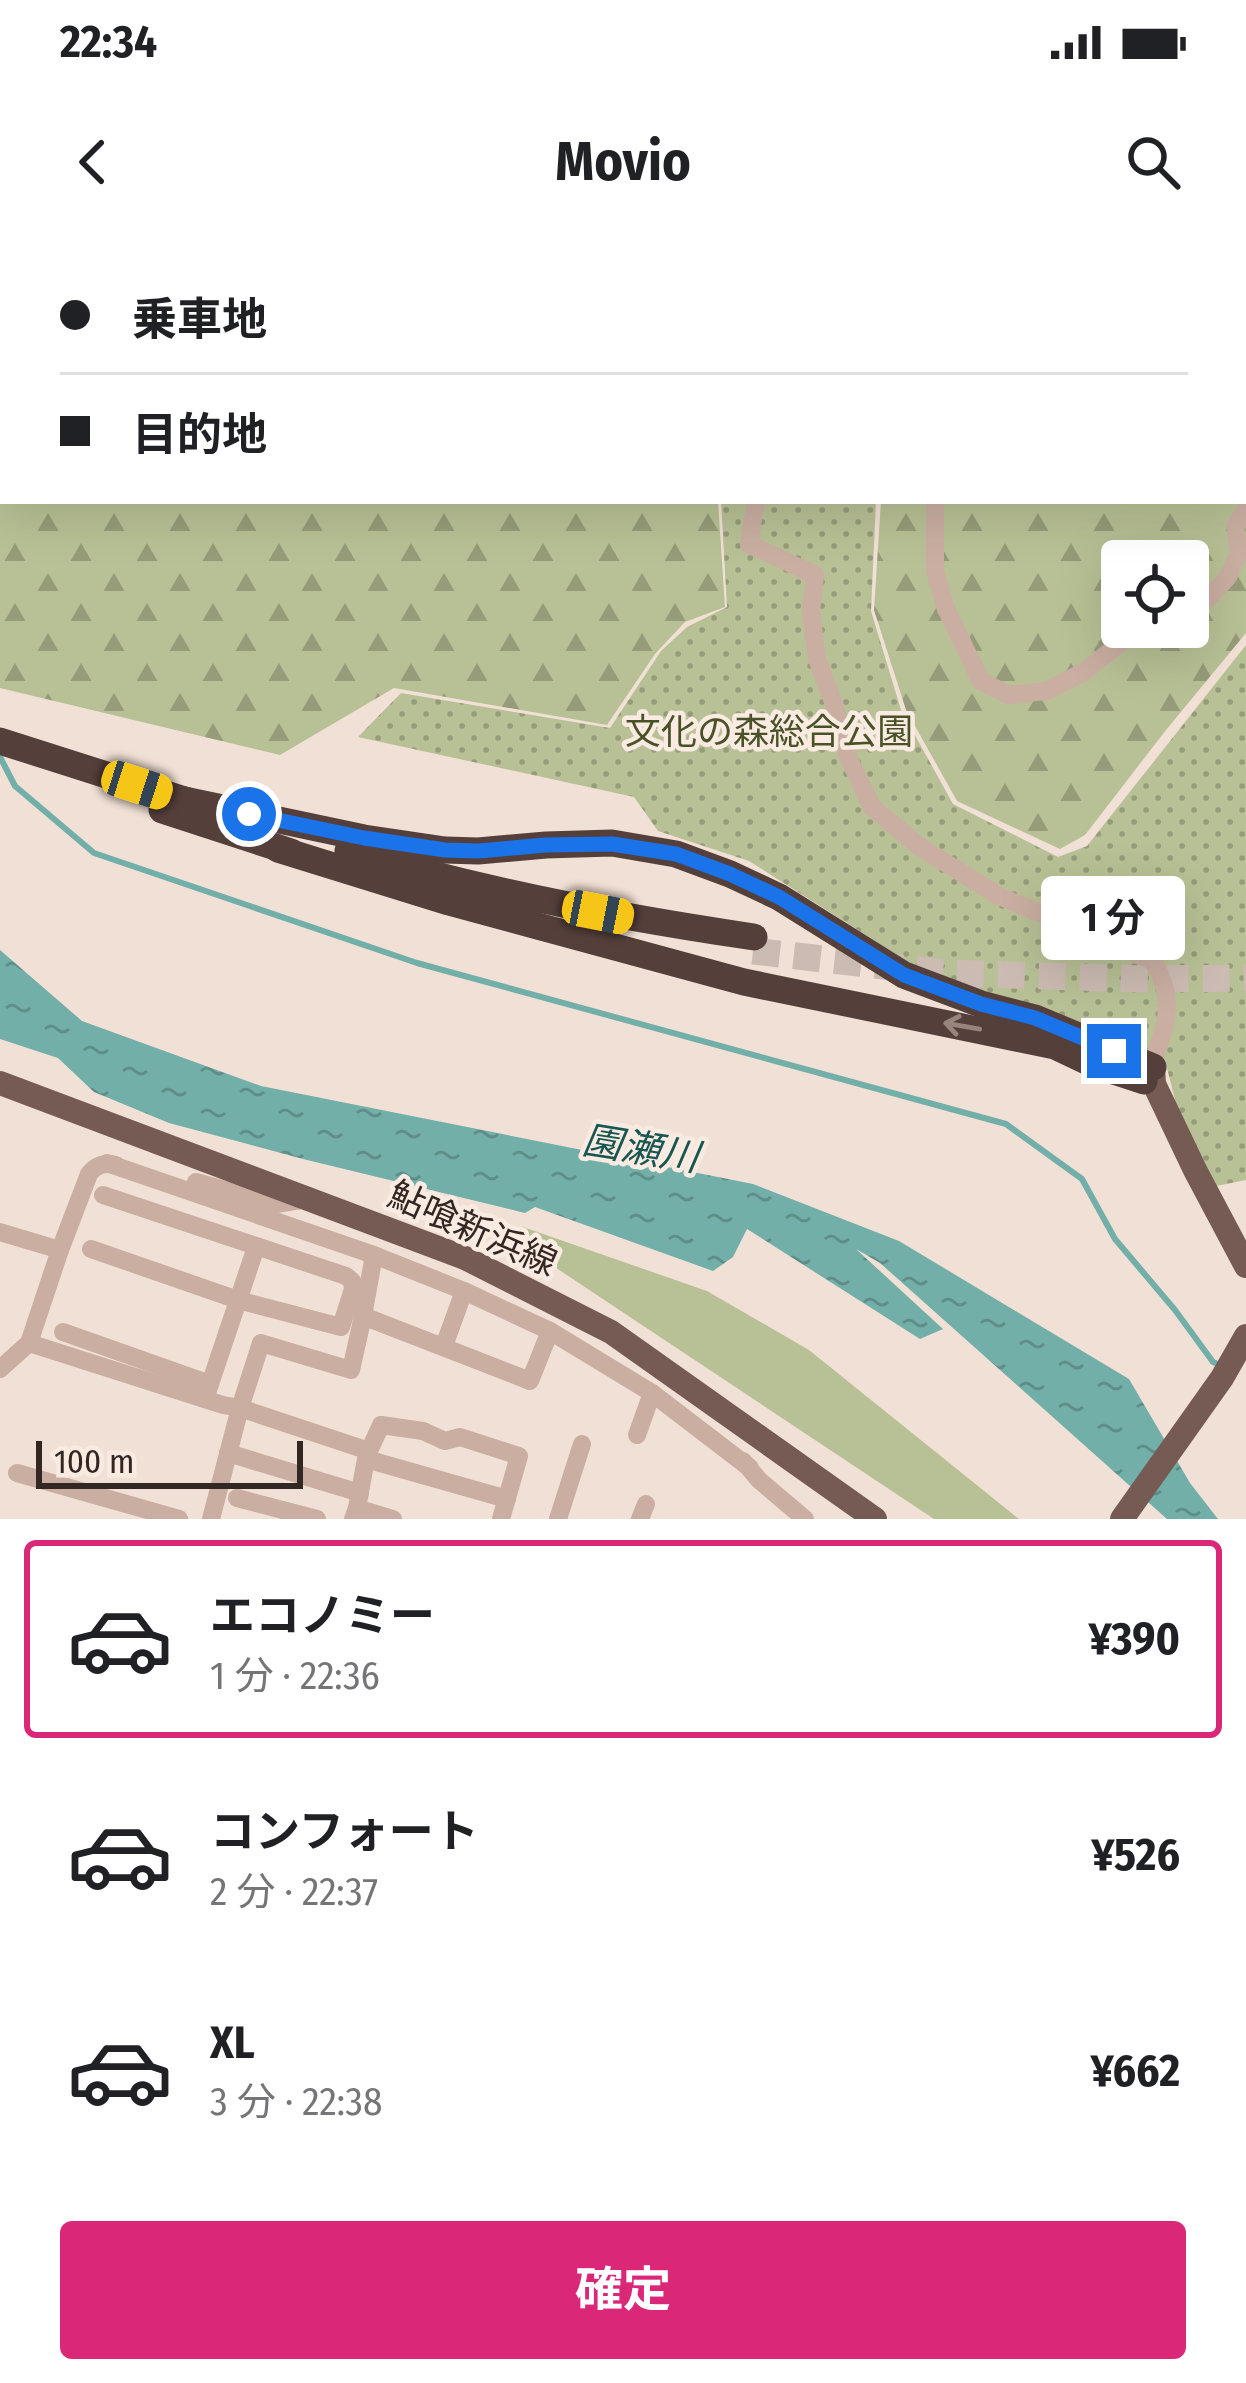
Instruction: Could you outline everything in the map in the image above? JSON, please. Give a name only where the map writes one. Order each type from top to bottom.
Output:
[{"type":"highway","points":[[0,741],[278,849],[449,902],[744,982],[999,1032],[1054,1046],[1095,1065],[1153,1076]]},
{"type":"highway","points":[[0,754],[176,798],[459,881],[753,944],[643,934],[278,849]]},
{"type":"highway","points":[[176,798],[445,850],[612,844],[676,854],[779,897],[904,975],[1035,1018],[1153,1076]]},
{"type":"main road","points":[[1153,1076],[1195,1170],[1246,1266]]},
{"type":"main road","name":"鮎喰新浜線","points":[[0,1083],[465,1258],[611,1332],[875,1519]]},
{"type":"main road","points":[[1121,1519],[1222,1378],[1246,1336]]},
{"type":"street","points":[[756,504],[749,544],[814,575],[811,613],[817,659],[848,757],[872,807],[920,847],[1000,896],[1150,960],[1160,971],[1166,993],[1165,1026],[1154,1053],[1153,1076]]},
{"type":"street","points":[[934,504],[935,571],[940,591],[981,681],[1009,695],[1047,691],[1114,648]]},
{"type":"street","points":[[1209,598],[1228,577],[1239,553],[1235,526],[1246,509]]},
{"type":"street","points":[[0,1095],[33,1094]]},
{"type":"street","points":[[107,1163],[374,1255],[550,1330],[652,1393],[750,1468]]},
{"type":"street","points":[[0,1369],[28,1342],[88,1174],[95,1166],[107,1163],[164,1173],[276,1204],[308,1198]]},
{"type":"street","points":[[91,1249],[238,1300],[341,1327],[353,1289],[346,1276],[103,1195]]},
{"type":"street","points":[[0,1232],[60,1250]]},
{"type":"street","points":[[207,1392],[256,1247]]},
{"type":"street","points":[[211,1519],[261,1343],[352,1370],[374,1255]]},
{"type":"street","points":[[444,1346],[464,1291]]},
{"type":"street","points":[[363,1316],[530,1381],[550,1330]]},
{"type":"street","points":[[63,1332],[240,1408],[368,1455],[507,1498]]},
{"type":"street","points":[[28,1342],[207,1392]]},
{"type":"street","points":[[669,1373],[696,1412],[759,1480],[805,1519]]},
{"type":"street","points":[[637,1435],[652,1393]]},
{"type":"street","points":[[357,1507],[368,1455],[381,1425],[423,1431],[445,1442],[460,1437],[519,1456],[501,1519]]},
{"type":"street","points":[[558,1519],[582,1444]]},
{"type":"street","points":[[228,1453],[393,1519]]},
{"type":"street","points":[[17,1473],[179,1519]]},
{"type":"street","points":[[237,1498],[317,1519]]},
{"type":"green space","points":[[0,504],[718,504],[725,607],[685,622],[655,654],[607,725],[394,688],[280,755],[0,688]]},
{"type":"green space","name":"文化の森総合公園","points":[[721,504],[876,504],[871,611],[901,710],[953,804],[1058,857],[1087,846],[1246,645],[1246,1180],[1216,1186],[1181,1124],[1165,1060],[940,982],[749,861],[658,831],[634,797],[358,737],[401,693],[610,728],[661,651],[687,627],[727,607]]},
{"type":"green space","points":[[881,504],[1246,504],[1246,633],[1085,835],[1060,849],[957,801],[906,710],[874,610]]},
{"type":"green space","points":[[523,1227],[707,1291],[809,1350],[1019,1519],[934,1519],[514,1240]]},
{"type":"water","points":[[0,950],[82,1021],[261,1086],[753,1184],[899,1241],[1129,1379],[1190,1483],[1218,1519],[1167,1519],[880,1263],[856,1249],[943,1329],[920,1339],[747,1229],[733,1257],[713,1271],[535,1207],[525,1213],[169,1123],[94,1092],[58,1058],[0,1039]]},
{"type":"waterway","points":[[0,757],[15,786],[94,853],[417,963],[1006,1124],[1082,1179],[1115,1239],[1213,1362],[1222,1366]]},
{"type":"tunnel","points":[[753,951],[945,973],[1246,978]]},
{"type":"route","points":[[249,814],[445,850],[575,843],[676,854],[779,897],[904,975],[938,990],[1035,1018],[1114,1051]]},
{"type":"water label","name":"園瀬川","points":[[641,1148]]}]
